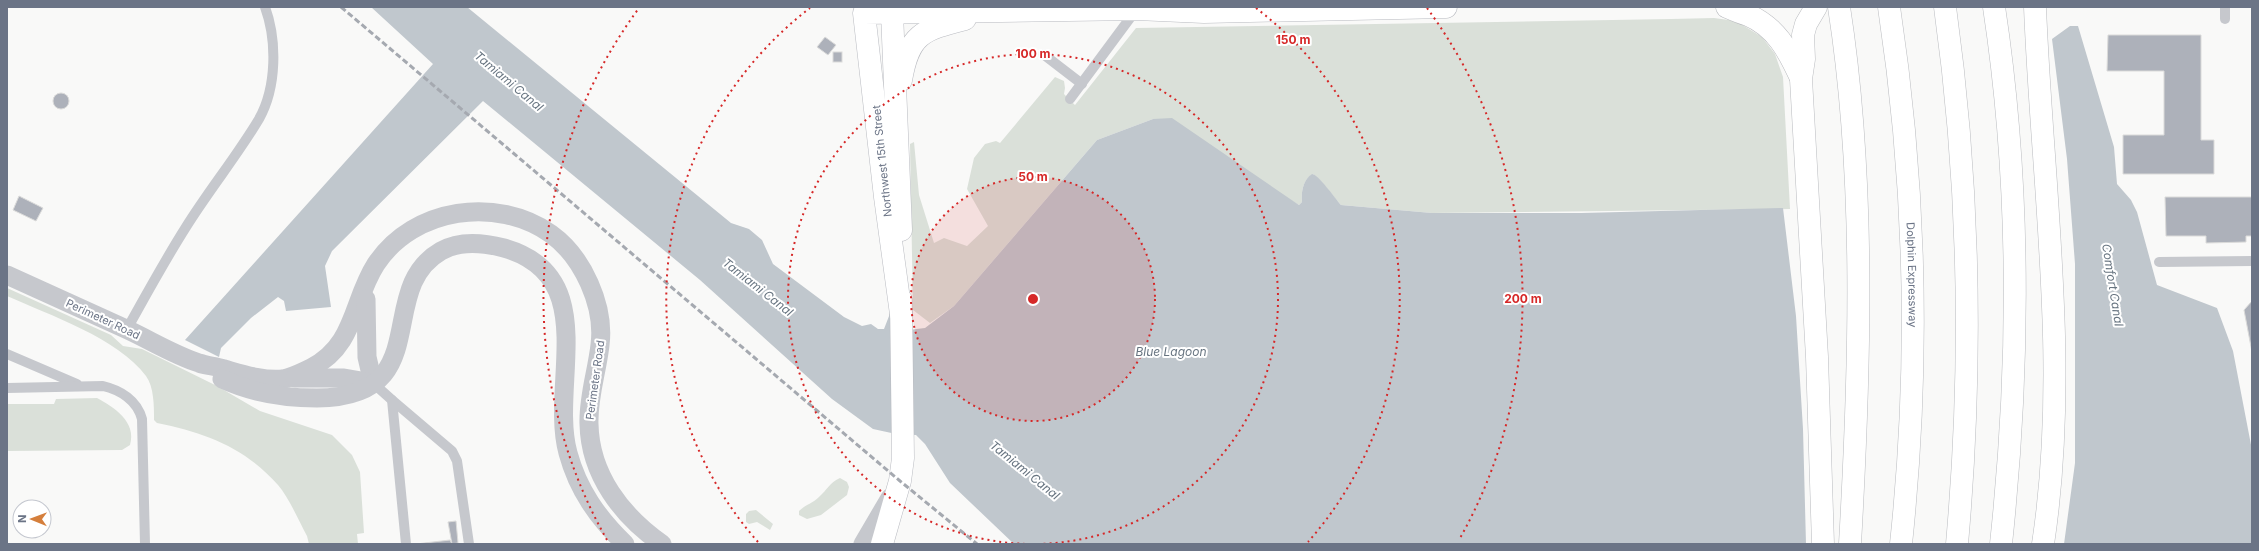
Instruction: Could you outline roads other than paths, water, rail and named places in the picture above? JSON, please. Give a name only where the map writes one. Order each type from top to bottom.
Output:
[{"type":"main road","points":[[864,10],[1446,7]]},
{"type":"main road","points":[[1727,7],[1752,18],[1772,32],[1790,52],[1801,78]]},
{"type":"main road","points":[[1816,7],[1806,24],[1803,35],[1804,59],[1801,78],[1817,357],[1823,544]]},
{"type":"main road","name":"Dolphin Expressway","points":[[1889,7],[1895,48],[1908,173],[1913,295],[1910,437],[1901,544]]},
{"type":"main road","points":[[1945,7],[1963,180],[1968,305],[1964,450],[1957,544]]},
{"type":"main road","points":[[1994,7],[1998,28],[2008,133],[2015,273],[2014,382],[2001,544]]},
{"type":"main road","points":[[2035,7],[2053,311],[2054,365],[2054,438],[2043,544]]},
{"type":"main road","points":[[896,104],[906,56],[909,48],[918,38],[931,29],[990,9]]},
{"type":"main road","name":"Northwest 15th Street","points":[[864,10],[885,197],[902,314]]},
{"type":"main road","name":"Northwest 15th Street","points":[[882,544],[900,481],[903,458],[901,191],[892,10]]},
{"type":"main road","points":[[1841,17],[1852,127],[1857,262],[1856,426],[1850,544]]},
{"type":"street","name":"Perimeter Road","points":[[7,275],[199,363],[260,378],[283,379],[317,365],[342,341],[351,326],[366,283],[377,263],[406,235],[422,225],[448,215],[470,212],[511,215],[532,223],[552,235],[578,264],[594,295],[598,315],[600,344],[589,403],[589,426],[598,468],[621,508],[634,523],[662,544]]},
{"type":"street","name":"Perimeter Road","points":[[199,363],[217,377],[234,385],[286,397],[348,396],[374,383],[393,360],[399,346],[412,284],[420,268],[429,258],[442,250],[456,245],[477,243],[501,247],[531,258],[547,274],[565,310],[567,352],[562,425],[568,453],[577,481],[590,505],[610,530],[625,544]]},
{"type":"street","points":[[283,379],[344,378],[374,383],[367,357],[365,340],[366,283]]},
{"type":"street","points":[[863,544],[900,481]]},
{"type":"lane","points":[[127,329],[186,227],[259,118],[270,90],[273,56],[271,22],[265,7]]},
{"type":"lane","points":[[2225,7],[2225,19]]},
{"type":"lane","points":[[1070,99],[1137,9]]},
{"type":"lane","points":[[1043,54],[1082,84]]},
{"type":"lane","points":[[2159,262],[2252,261]]},
{"type":"lane","points":[[7,354],[81,386]]},
{"type":"lane","points":[[374,383],[452,451],[457,461],[469,544]]},
{"type":"lane","points":[[7,388],[103,386],[117,390],[130,399],[140,412],[142,425],[145,544]]},
{"type":"lane","points":[[392,400],[406,544]]},
{"type":"water","name":"Blue Lagoon","points":[[371,7],[467,7],[731,223],[749,229],[762,240],[773,264],[844,317],[862,326],[871,324],[878,329],[884,329],[891,311],[891,332],[925,328],[954,306],[1097,140],[1153,119],[1172,118],[1299,205],[1302,202],[1302,190],[1306,180],[1312,174],[1322,182],[1341,205],[1432,213],[1581,213],[1783,208],[1796,316],[1803,429],[1806,544],[1014,544],[950,483],[925,444],[916,435],[896,434],[873,429],[832,399],[700,280],[483,101],[332,251],[325,266],[331,307],[286,311],[284,301],[278,297],[251,318],[221,348],[219,357],[185,340],[433,64]]},
{"type":"water","name":"Comfort Canal","points":[[2070,26],[2078,26],[2114,147],[2117,184],[2131,200],[2137,212],[2157,285],[2217,308],[2233,351],[2252,450],[2252,544],[2064,544],[2075,463],[2075,264],[2067,159],[2052,39]]},
{"type":"railway","points":[[341,7],[900,481],[977,544]]},
{"type":"water label","name":"Tamiami Canal","points":[[509,81]]},
{"type":"water label","name":"Tamiami Canal","points":[[758,287]]},
{"type":"water label","name":"Tamiami Canal","points":[[1025,470]]}]
